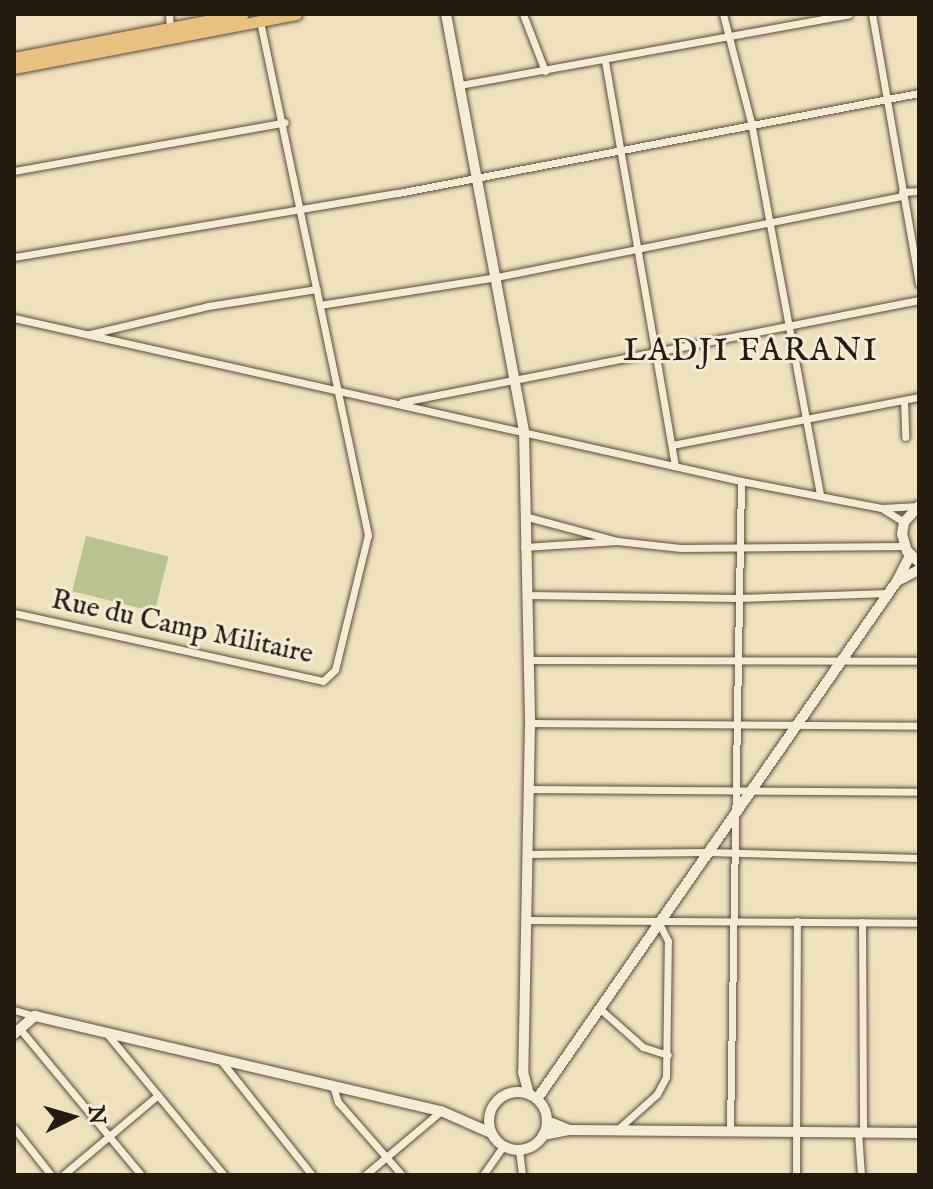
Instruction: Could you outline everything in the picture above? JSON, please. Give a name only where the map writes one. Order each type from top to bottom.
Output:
[{"type":"main road","points":[[14,58],[243,14]]},
{"type":"main road","points":[[14,68],[289,15]]},
{"type":"street","points":[[169,14],[170,28]]},
{"type":"street","points":[[446,14],[524,432],[522,515],[530,723],[523,1072],[547,1121],[569,1130]]},
{"type":"street","points":[[523,14],[545,71]]},
{"type":"street","points":[[723,14],[751,122],[820,496]]},
{"type":"street","points":[[460,85],[605,61],[849,14]]},
{"type":"street","points":[[872,14],[883,97],[919,284]]},
{"type":"street","points":[[260,21],[285,122],[336,390]]},
{"type":"street","points":[[605,61],[617,148],[675,466]]},
{"type":"street","points":[[14,257],[301,209],[883,97],[919,93]]},
{"type":"street","points":[[14,171],[285,122]]},
{"type":"street","points":[[320,305],[497,277],[769,226],[919,191]]},
{"type":"street","points":[[88,334],[208,306],[317,289]]},
{"type":"street","points":[[400,403],[516,377],[919,300]]},
{"type":"street","points":[[14,318],[741,481],[881,508],[919,506]]},
{"type":"street","name":"Rue du Camp Militaire","points":[[14,613],[323,681],[332,678],[368,545],[336,390]]},
{"type":"street","points":[[672,445],[919,397]]},
{"type":"street","points":[[904,400],[905,437]]},
{"type":"street","points":[[730,1130],[734,856],[731,819],[735,791],[741,481]]},
{"type":"street","points":[[904,522],[919,506]]},
{"type":"street","points":[[533,1096],[599,1008],[897,581],[911,554],[904,522],[881,508]]},
{"type":"street","points":[[522,515],[617,541]]},
{"type":"street","points":[[524,547],[617,541],[739,549],[911,554]]},
{"type":"street","points":[[897,581],[919,570]]},
{"type":"street","points":[[527,595],[738,598],[889,592]]},
{"type":"street","points":[[529,660],[919,661]]},
{"type":"street","points":[[530,723],[735,727],[799,723],[919,726]]},
{"type":"street","points":[[529,789],[919,792]]},
{"type":"street","points":[[527,854],[708,852],[734,856],[919,858]]},
{"type":"street","points":[[527,920],[919,923]]},
{"type":"street","points":[[796,1175],[797,921]]},
{"type":"street","points":[[618,1129],[662,1087],[668,1055],[668,941],[659,922]]},
{"type":"street","points":[[861,1175],[862,922]]},
{"type":"street","points":[[599,1008],[643,1047],[668,1055]]},
{"type":"street","points":[[14,1010],[222,1062],[441,1111],[474,1121],[503,1146],[519,1150],[543,1135],[569,1130],[919,1133]]},
{"type":"street","points":[[35,1016],[17,1031],[141,1175]]},
{"type":"street","points":[[108,1035],[224,1175]]},
{"type":"street","points":[[222,1062],[312,1175]]},
{"type":"street","points":[[491,1133],[490,1114],[498,1100],[512,1092],[523,1072]]},
{"type":"street","points":[[333,1086],[338,1102],[402,1175]]},
{"type":"street","points":[[512,1092],[533,1096]]},
{"type":"street","points":[[63,1175],[158,1095]]},
{"type":"street","points":[[365,1175],[441,1111]]},
{"type":"street","points":[[474,1121],[490,1114]]},
{"type":"street","points":[[543,1135],[547,1121]]},
{"type":"street","points":[[14,1128],[51,1175]]},
{"type":"street","points":[[483,1175],[503,1146]]},
{"type":"street","points":[[519,1150],[522,1175]]},
{"type":"green space","points":[[86,536],[168,557],[155,612],[72,591]]},
{"type":"district","name":"LADJI FARANI","points":[[751,352]]}]
